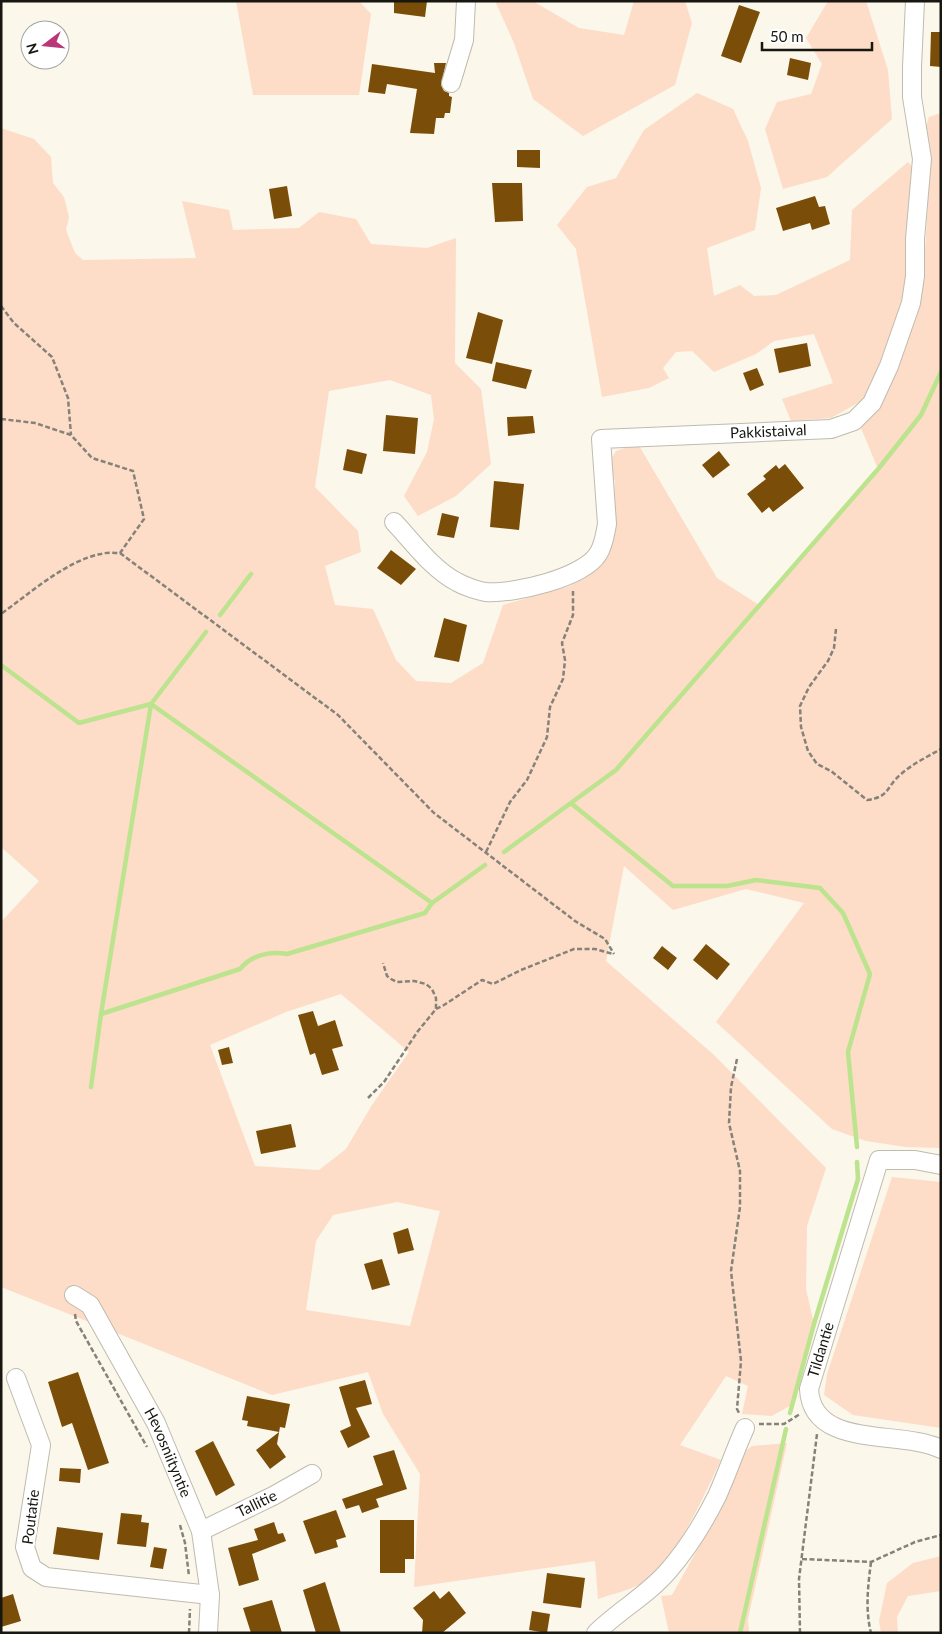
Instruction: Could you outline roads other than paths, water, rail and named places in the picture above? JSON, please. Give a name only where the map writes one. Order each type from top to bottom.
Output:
[{"type":"street","points":[[451,83],[464,40],[466,1]]},
{"type":"street","name":"Pakkistaival","points":[[394,522],[436,567],[458,583],[485,592],[515,591],[543,584],[570,574],[586,566],[599,553],[605,538],[606,524],[601,439],[831,429],[854,420],[872,403],[889,366],[911,303],[915,276],[915,239],[922,159],[912,97],[915,1]]},
{"type":"street","name":"Tildantie","points":[[941,1165],[915,1160],[879,1160],[809,1389],[816,1412],[830,1426],[846,1432],[904,1439],[933,1445],[941,1449]]},
{"type":"street","name":"Hevosniityntie","points":[[74,1295],[90,1305],[156,1423],[201,1531],[210,1595],[208,1633]]},
{"type":"street","name":"Poutatie","points":[[16,1378],[41,1445],[25,1546],[32,1568],[46,1577],[210,1595]]},
{"type":"street","points":[[596,1633],[611,1618],[649,1590],[669,1571],[690,1543],[700,1529],[718,1495],[745,1428]]},
{"type":"street","name":"Tallitie","points":[[201,1531],[273,1496],[312,1474]]},
{"type":"waterway","points":[[504,852],[616,770],[879,468],[921,415],[941,372]]},
{"type":"waterway","points":[[220,615],[251,574]]},
{"type":"waterway","points":[[91,1087],[151,704],[206,632]]},
{"type":"waterway","points":[[1,665],[79,723],[151,704],[432,903]]},
{"type":"waterway","points":[[572,804],[673,886],[727,886],[756,880],[820,888],[843,913],[870,974],[848,1052],[857,1147]]},
{"type":"waterway","points":[[101,1014],[240,969],[244,964],[261,955],[287,954],[425,913],[432,903],[485,865]]},
{"type":"waterway","points":[[790,1413],[814,1324],[858,1179],[857,1162]]},
{"type":"waterway","points":[[740,1633],[786,1429]]}]
